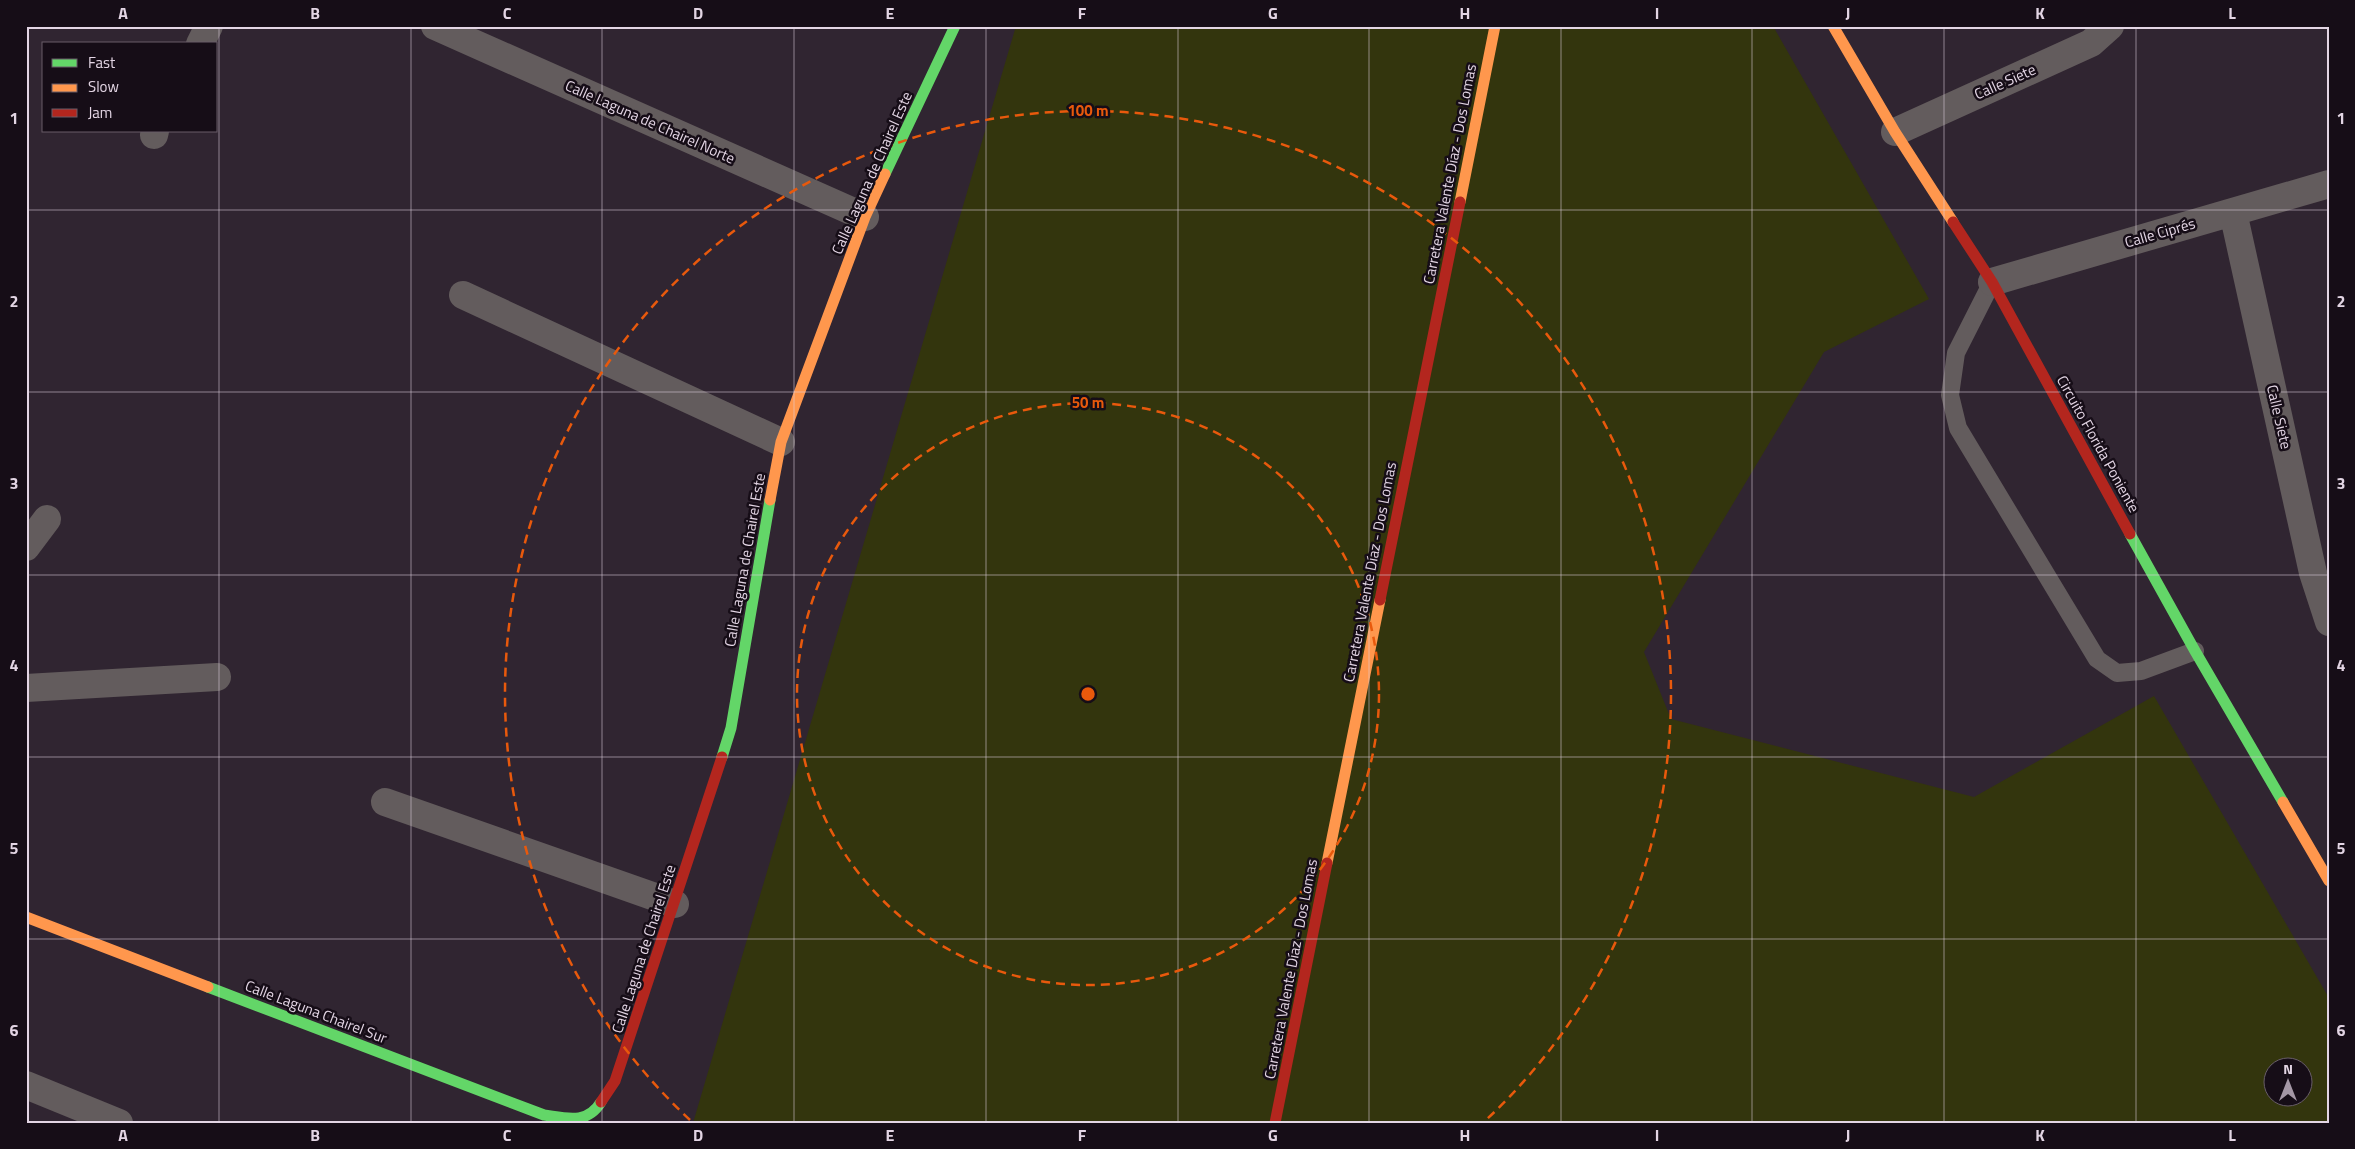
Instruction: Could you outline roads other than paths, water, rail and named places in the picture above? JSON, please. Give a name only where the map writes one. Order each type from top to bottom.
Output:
[{"type":"street","points":[[201,42],[209,26]]},
{"type":"street","name":"Calle Laguna de Chairel Norte","points":[[435,26],[865,217]]},
{"type":"street","name":"Calle Laguna de Chairel Este","points":[[597,1110],[615,1081],[675,904],[731,728],[781,442],[865,217],[955,26]]},
{"type":"street","name":"Carretera Valente Díaz - Dos Lomas","points":[[1275,1123],[1495,26]]},
{"type":"street","name":"Calle Siete","points":[[1895,132],[2091,43],[2110,26]]},
{"type":"street","name":"Circuito Florida Poniente","points":[[1834,27],[1895,132],[1992,282],[2195,651],[2329,881]]},
{"type":"street","name":"Calle Ciprés","points":[[1992,282],[2329,184]]},
{"type":"street","name":"Calle Siete","points":[[2233,212],[2313,573],[2329,622]]},
{"type":"street","points":[[463,295],[781,442]]},
{"type":"street","points":[[26,547],[47,519]]},
{"type":"street","points":[[26,688],[217,677]]},
{"type":"street","points":[[385,802],[675,904]]},
{"type":"street","name":"Calle Laguna Chairel Sur","points":[[26,917],[544,1115],[576,1120],[597,1110]]},
{"type":"street","points":[[26,1085],[119,1123]]},
{"type":"lane","points":[[1992,282],[1956,354],[1950,395],[1958,428],[2097,659],[2117,673],[2141,672],[2195,651]]}]
